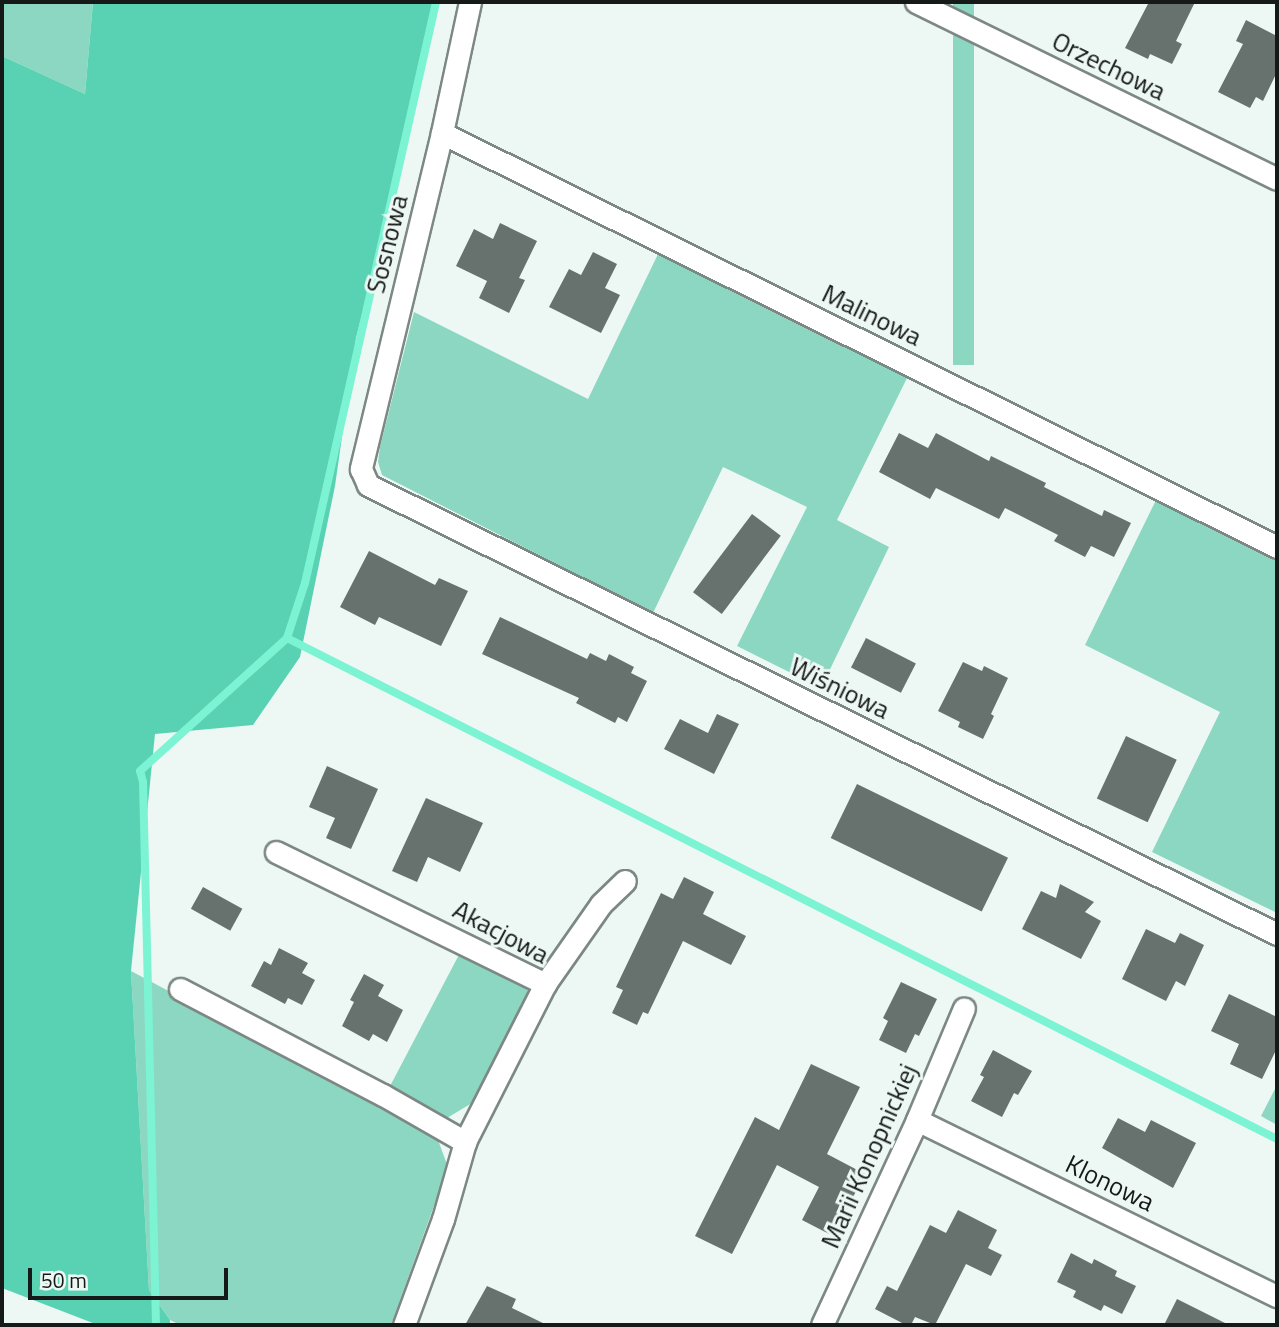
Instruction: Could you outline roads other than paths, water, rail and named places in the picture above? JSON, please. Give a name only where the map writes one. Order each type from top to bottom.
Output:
[{"type":"street","name":"Sosnowa","points":[[378,492],[368,485],[361,468],[442,133],[470,2]]},
{"type":"street","name":"Orzechowa","points":[[916,2],[1277,179]]},
{"type":"street","name":"Malinowa","points":[[442,133],[1277,547]]},
{"type":"street","name":"Wiśniowa","points":[[378,492],[1277,934]]},
{"type":"street","name":"Akacjowa","points":[[275,852],[545,984],[465,1142],[443,1219],[404,1325]]},
{"type":"street","points":[[545,984],[601,904],[625,881]]},
{"type":"street","points":[[180,989],[383,1095],[465,1142]]},
{"type":"street","name":"Marii Konopnickiej","points":[[822,1325],[917,1120],[964,1008]]},
{"type":"street","name":"Klonowa","points":[[917,1120],[1277,1296]]},
{"type":"waterway","points":[[156,1325],[143,782],[140,771],[287,638],[305,583],[436,2]]},
{"type":"waterway","points":[[287,638],[1277,1139]]}]
